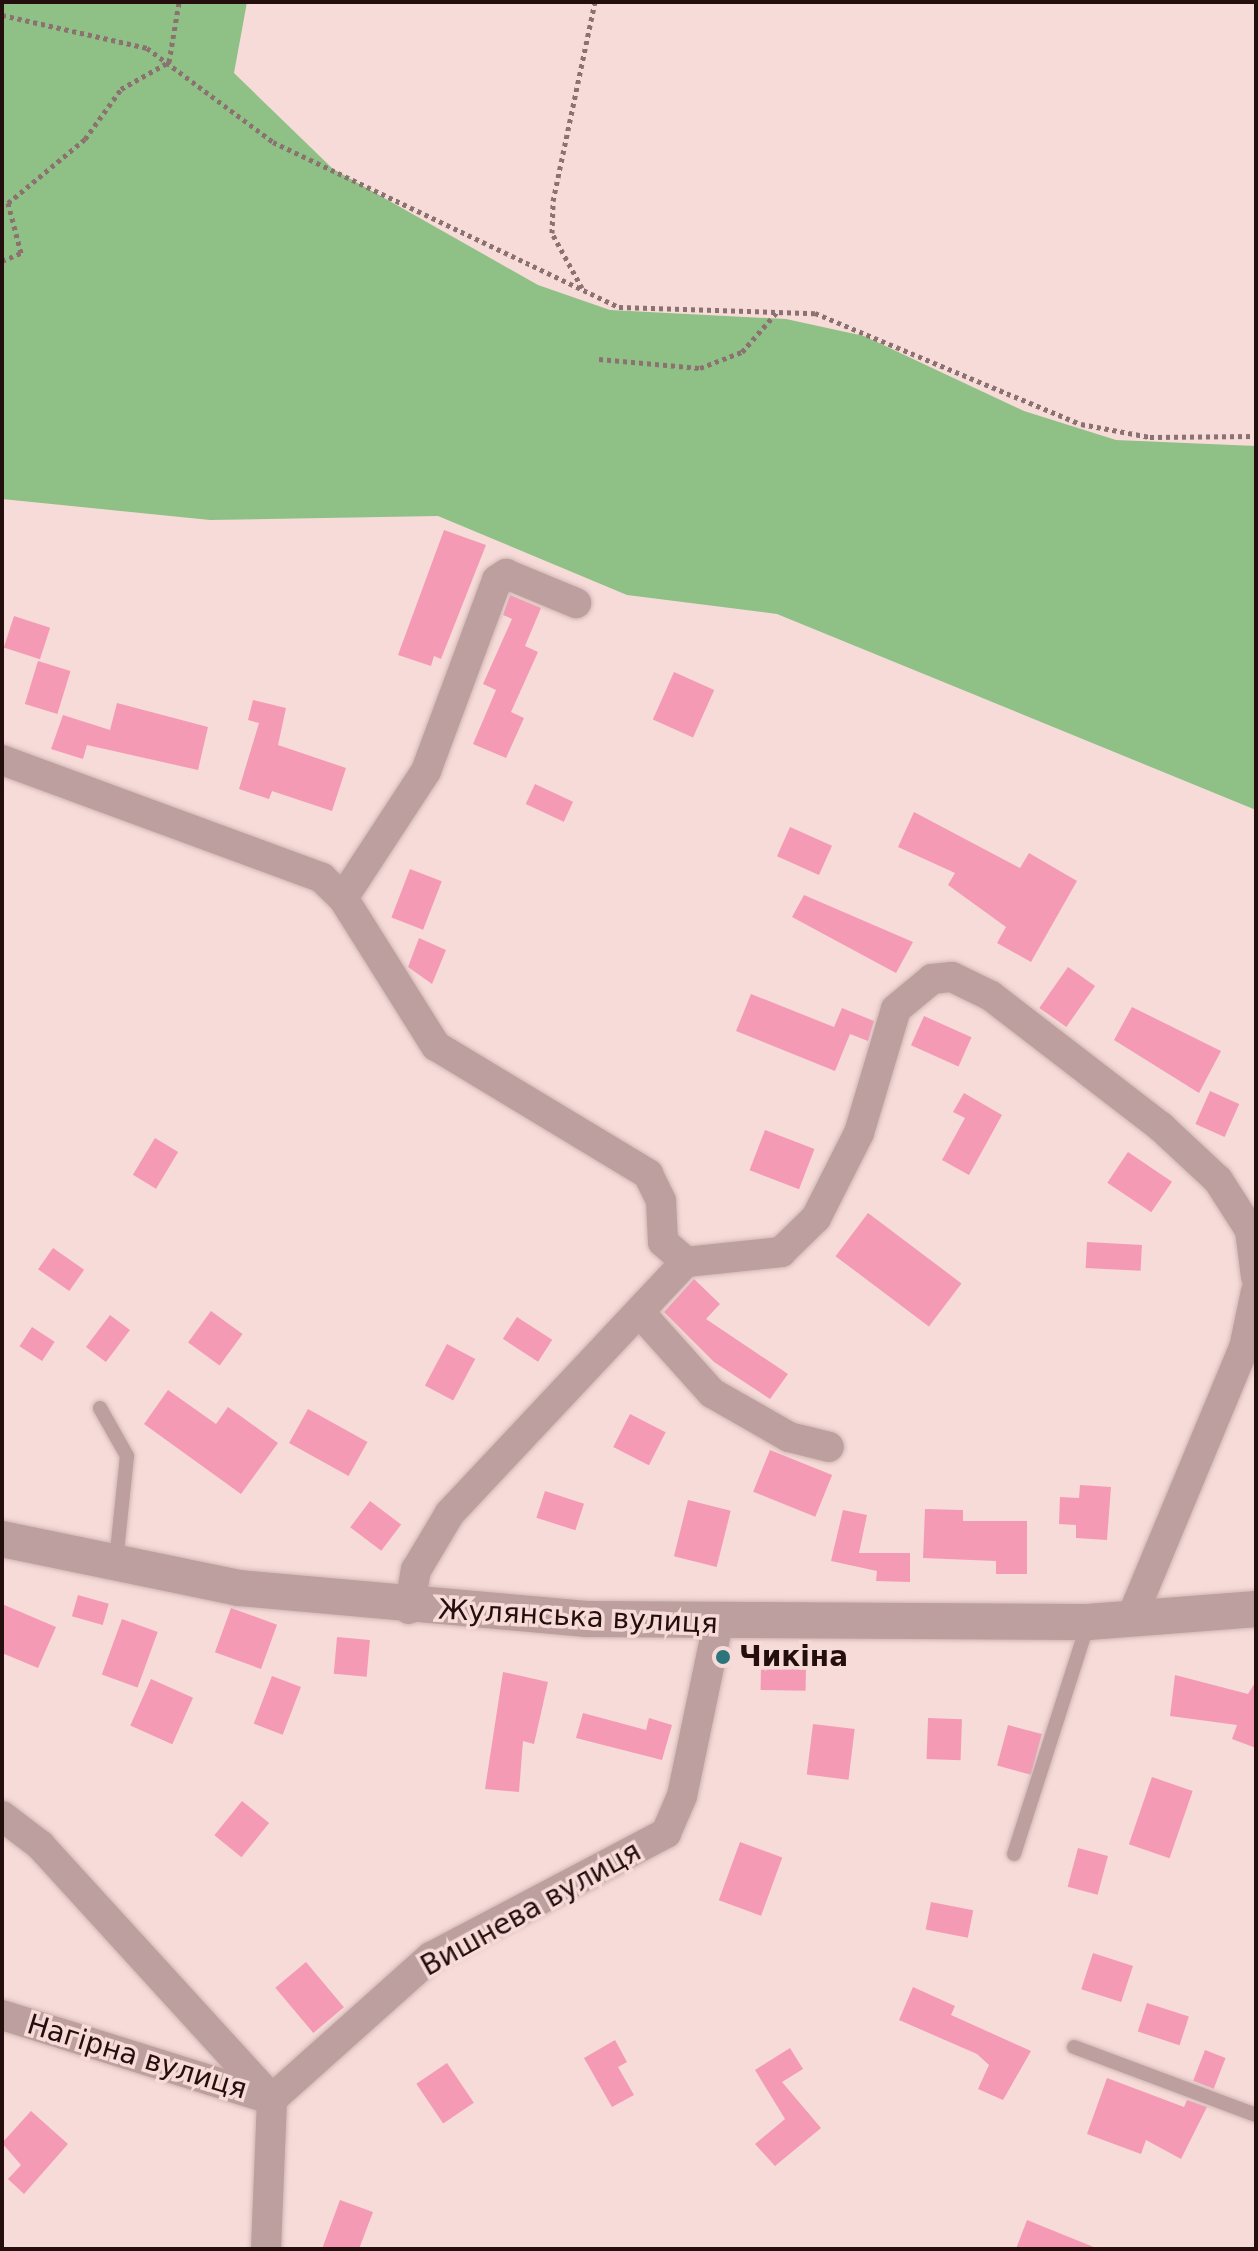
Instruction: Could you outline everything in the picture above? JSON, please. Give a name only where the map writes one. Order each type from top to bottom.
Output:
[{"type":"street","points":[[343,898],[426,771],[497,580],[506,574],[576,603]]},
{"type":"street","points":[[2,760],[299,867],[343,898],[436,1046],[648,1174],[661,1201],[663,1242],[686,1262]]},
{"type":"street","points":[[409,1609],[416,1570],[450,1513],[642,1315],[686,1262],[781,1252],[816,1218],[859,1133],[896,1009],[932,979],[952,977],[991,996],[1218,1180],[1250,1230],[1256,1277]]},
{"type":"street","points":[[1131,1619],[1244,1348],[1256,1291]]},
{"type":"street","points":[[642,1315],[712,1393],[789,1437],[829,1447]]},
{"type":"street","name":"Жулянська вулиця","points":[[2,1539],[116,1566],[409,1609],[718,1624],[1088,1622],[1256,1609]]},
{"type":"street","name":"Вишнева вулиця","points":[[272,2099],[431,1957],[666,1833],[682,1796],[718,1624]]},
{"type":"street","points":[[2,1816],[40,1845],[272,2099],[266,2249]]},
{"type":"street","name":"Нагірна вулиця","points":[[2,2015],[272,2099]]},
{"type":"lane","points":[[100,1408],[127,1456],[116,1566]]},
{"type":"lane","points":[[1014,1854],[1088,1622]]},
{"type":"lane","points":[[1074,2047],[1256,2115]]},
{"type":"path","points":[[169,62],[179,2]]},
{"type":"path","points":[[583,290],[552,233],[553,201],[595,2]]},
{"type":"path","points":[[2,15],[147,48],[273,142],[619,307],[815,313],[1081,424],[1150,437],[1256,436]]},
{"type":"path","points":[[2,261],[21,253],[8,203],[85,139],[121,89],[169,62]]},
{"type":"path","points":[[599,359],[700,368],[742,352],[778,311]]},
{"type":"green space","points":[[2,2],[247,2],[234,73],[333,169],[538,285],[610,310],[786,319],[864,336],[1024,411],[1116,440],[1256,446],[1256,810],[777,614],[627,595],[438,516],[210,520],[2,499]]},
{"type":"building","points":[[444,530],[486,545],[441,659],[434,656],[431,666],[398,655]]},
{"type":"building","points":[[510,595],[541,608],[525,646],[538,652],[511,712],[524,718],[506,758],[473,744],[496,690],[483,684],[512,619],[503,615]]},
{"type":"building","points":[[14,616],[50,628],[40,659],[4,647]]},
{"type":"building","points":[[38,661],[71,671],[57,714],[25,704]]},
{"type":"building","points":[[674,672],[714,690],[693,737],[653,720]]},
{"type":"building","points":[[253,700],[286,708],[278,745],[346,768],[332,811],[272,791],[269,799],[239,789],[259,723],[248,720]]},
{"type":"building","points":[[117,703],[208,727],[198,770],[87,745],[83,759],[51,749],[63,715],[110,730]]},
{"type":"building","points":[[535,784],[573,802],[564,822],[526,804]]},
{"type":"building","points":[[914,812],[1020,868],[1029,853],[1077,881],[1031,962],[997,943],[1006,927],[948,885],[955,873],[898,847]]},
{"type":"building","points":[[790,827],[832,846],[819,875],[777,856]]},
{"type":"building","points":[[410,869],[442,881],[423,930],[391,918]]},
{"type":"building","points":[[804,895],[913,942],[896,973],[792,917]]},
{"type":"building","points":[[419,938],[446,950],[432,984],[408,967]]},
{"type":"building","points":[[1068,967],[1095,986],[1066,1027],[1039,1008]]},
{"type":"building","points":[[751,994],[834,1027],[842,1008],[874,1021],[868,1041],[850,1034],[835,1071],[736,1031]]},
{"type":"building","points":[[1132,1007],[1221,1051],[1199,1093],[1114,1040]]},
{"type":"building","points":[[924,1016],[972,1037],[958,1066],[911,1045]]},
{"type":"building","points":[[1210,1091],[1239,1104],[1225,1137],[1195,1124]]},
{"type":"building","points":[[964,1093],[1002,1115],[969,1175],[942,1160],[965,1118],[953,1112]]},
{"type":"building","points":[[765,1130],[814,1149],[799,1189],[750,1170]]},
{"type":"building","points":[[155,1138],[178,1152],[156,1189],[133,1175]]},
{"type":"building","points":[[1128,1152],[1172,1182],[1151,1212],[1107,1183]]},
{"type":"building","points":[[868,1213],[961,1283],[929,1327],[836,1256]]},
{"type":"building","points":[[1087,1242],[1142,1245],[1141,1271],[1086,1268]]},
{"type":"building","points":[[53,1248],[84,1270],[69,1291],[38,1269]]},
{"type":"building","points":[[694,1279],[720,1304],[706,1319],[788,1374],[770,1399],[714,1362],[664,1312]]},
{"type":"building","points":[[211,1311],[243,1334],[220,1365],[188,1343]]},
{"type":"building","points":[[110,1315],[130,1330],[106,1362],[86,1347]]},
{"type":"building","points":[[517,1317],[552,1340],[538,1362],[503,1339]]},
{"type":"building","points":[[32,1327],[55,1342],[42,1361],[19,1346]]},
{"type":"building","points":[[447,1344],[475,1359],[453,1401],[425,1385]]},
{"type":"building","points":[[168,1390],[216,1424],[228,1407],[278,1443],[241,1494],[144,1424]]},
{"type":"building","points":[[308,1409],[367,1442],[349,1476],[289,1443]]},
{"type":"building","points":[[630,1414],[666,1432],[649,1465],[613,1447]]},
{"type":"building","points":[[770,1450],[832,1475],[815,1517],[753,1492]]},
{"type":"building","points":[[1080,1485],[1111,1487],[1107,1540],[1076,1538],[1076,1525],[1059,1524],[1060,1497],[1079,1498]]},
{"type":"building","points":[[545,1491],[584,1504],[575,1530],[536,1518]]},
{"type":"building","points":[[688,1500],[731,1511],[717,1567],[674,1556]]},
{"type":"building","points":[[370,1501],[401,1524],[381,1551],[350,1527]]},
{"type":"building","points":[[925,1509],[963,1510],[963,1521],[1027,1521],[1027,1574],[996,1574],[996,1561],[923,1558]]},
{"type":"building","points":[[843,1510],[867,1515],[859,1553],[910,1553],[910,1582],[876,1581],[877,1571],[831,1561]]},
{"type":"building","points":[[78,1595],[109,1604],[103,1625],[72,1616]]},
{"type":"building","points":[[2,1604],[56,1627],[38,1668],[2,1653]]},
{"type":"building","points":[[231,1608],[277,1625],[261,1669],[215,1652]]},
{"type":"building","points":[[122,1619],[158,1632],[138,1687],[102,1674]]},
{"type":"building","points":[[337,1637],[370,1640],[367,1677],[334,1674]]},
{"type":"building","points":[[761,1666],[806,1667],[806,1691],[761,1690]]},
{"type":"building","points":[[503,1672],[548,1682],[534,1744],[523,1741],[519,1792],[485,1789]]},
{"type":"building","points":[[1175,1675],[1248,1694],[1256,1681],[1256,1748],[1232,1739],[1237,1725],[1170,1716]]},
{"type":"building","points":[[272,1676],[301,1687],[283,1735],[254,1724]]},
{"type":"building","points":[[151,1679],[193,1698],[172,1744],[130,1726]]},
{"type":"building","points":[[583,1713],[646,1730],[649,1718],[672,1725],[662,1760],[576,1738]]},
{"type":"building","points":[[928,1718],[962,1719],[961,1760],[927,1759]]},
{"type":"building","points":[[813,1724],[855,1729],[848,1780],[807,1775]]},
{"type":"building","points":[[1008,1725],[1042,1734],[1031,1775],[997,1766]]},
{"type":"building","points":[[1152,1777],[1193,1791],[1170,1858],[1129,1844]]},
{"type":"building","points":[[242,1801],[269,1823],[242,1857],[214,1835]]},
{"type":"building","points":[[740,1842],[782,1857],[761,1916],[719,1900]]},
{"type":"building","points":[[1078,1848],[1108,1856],[1098,1895],[1068,1887]]},
{"type":"building","points":[[931,1902],[973,1910],[968,1938],[926,1929]]},
{"type":"building","points":[[1093,1953],[1133,1966],[1121,2002],[1081,1989]]},
{"type":"building","points":[[306,1962],[344,2007],[313,2033],[275,1988]]},
{"type":"building","points":[[913,1987],[955,2006],[951,2015],[1031,2051],[1003,2100],[978,2089],[989,2065],[977,2054],[899,2020]]},
{"type":"building","points":[[1147,2003],[1189,2017],[1180,2045],[1138,2032]]},
{"type":"building","points":[[615,2040],[627,2062],[618,2067],[634,2095],[612,2107],[584,2058]]},
{"type":"building","points":[[790,2048],[803,2069],[782,2082],[821,2128],[775,2166],[755,2144],[785,2119],[755,2070]]},
{"type":"building","points":[[1205,2050],[1226,2058],[1214,2089],[1193,2081]]},
{"type":"building","points":[[447,2063],[474,2103],[443,2123],[416,2084]]},
{"type":"building","points":[[1107,2078],[1184,2107],[1187,2100],[1207,2107],[1181,2159],[1146,2140],[1141,2154],[1087,2134]]},
{"type":"building","points":[[31,2111],[68,2144],[24,2194],[8,2179],[21,2165],[2,2143]]},
{"type":"building","points":[[340,2200],[373,2212],[359,2249],[322,2249]]},
{"type":"building","points":[[1027,2220],[1096,2248],[1096,2249],[1016,2249]]},
{"type":"place","name":"Чикіна","points":[[723,1657]]}]
